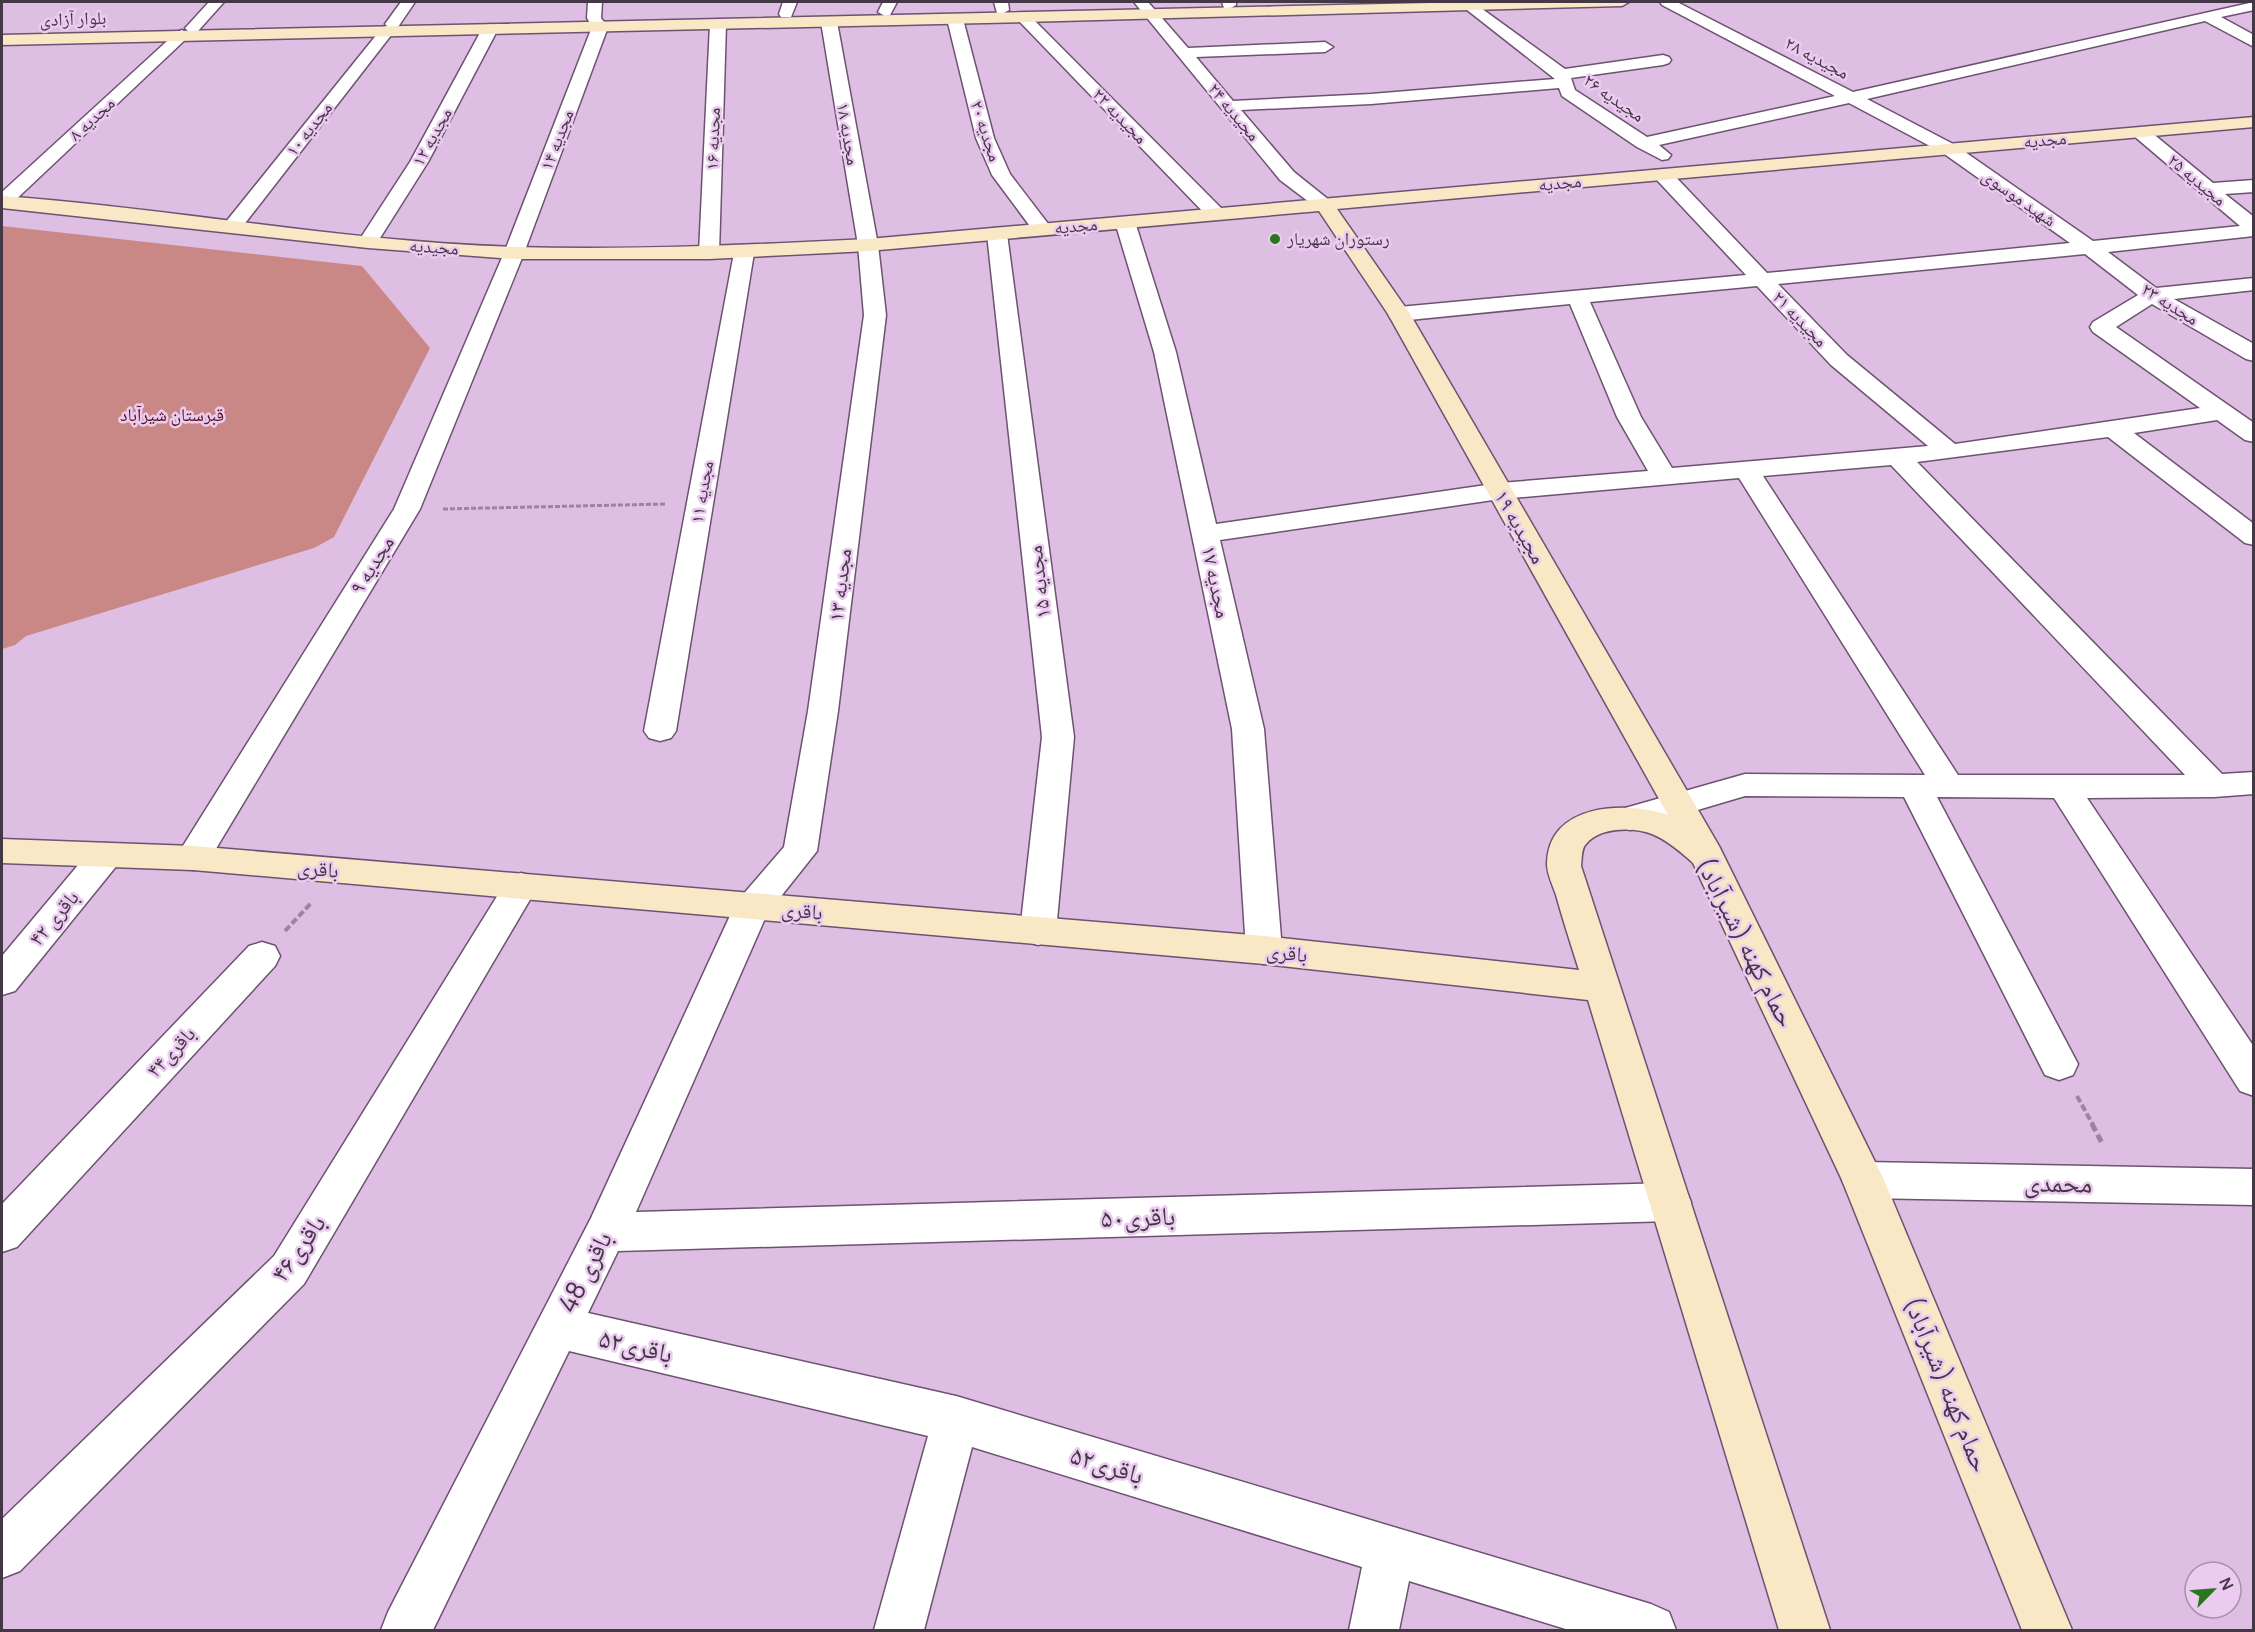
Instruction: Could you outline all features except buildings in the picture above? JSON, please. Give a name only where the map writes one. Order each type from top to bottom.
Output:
[{"type":"street","name":"مجدیه ۸","points":[[2,202],[217,2]]},
{"type":"street","name":"مجدیه ۱۰","points":[[232,227],[408,2]]},
{"type":"street","name":"مجدیه ۱۴","points":[[514,253],[597,22],[595,2]]},
{"type":"street","name":"بلوار آزادی","points":[[1230,7],[1402,2]]},
{"type":"street","name":"بلوار آزادی","points":[[390,27],[490,29],[597,22],[717,24],[756,19],[788,8],[1002,6],[1145,8],[1622,2]]},
{"type":"street","name":"مجیدیه ۲۸","points":[[1667,2],[1948,149]]},
{"type":"street","name":"مجیدیه ۲۶","points":[[1465,4],[1563,79],[1568,92],[1686,172]]},
{"type":"street","points":[[1643,143],[1851,98],[2253,5]]},
{"type":"street","name":"بلوار آزادی","points":[[2,40],[188,31],[597,22],[756,19],[829,22],[955,20],[1024,18],[1145,8]]},
{"type":"street","name":"مجیدیه ۲۴","points":[[1145,8],[1287,176],[1324,204]]},
{"type":"street","points":[[2206,15],[2253,42]]},
{"type":"street","name":"مجیدیه ۲۲","points":[[1024,18],[1216,214]]},
{"type":"street","name":"مجدیه ۲۰","points":[[955,20],[985,138],[1001,175],[1042,229]]},
{"type":"street","name":"مجدیه ۱۸","points":[[829,22],[868,245]]},
{"type":"street","name":"مجدیه ۱۶","points":[[709,253],[717,24]]},
{"type":"street","name":"مجدیه ۱۲","points":[[368,242],[419,162],[490,29]]},
{"type":"street","points":[[2,31],[188,31]]},
{"type":"street","points":[[1184,53],[1325,47]]},
{"type":"street","points":[[1229,106],[1371,99],[1563,79],[1664,60]]},
{"type":"street","name":"مجدیه","points":[[868,245],[2253,122]]},
{"type":"street","name":"مجیدیه ۲۵","points":[[2140,132],[2253,229]]},
{"type":"street","name":"شهید موسوی","points":[[1948,149],[2090,248]]},
{"type":"street","name":"مجیدیه ۲۱","points":[[1662,174],[1839,360],[1950,452]]},
{"type":"street","points":[[2208,189],[2253,186]]},
{"type":"street","name":"مجیدیه","points":[[2,202],[368,242],[514,253],[744,253],[868,245]]},
{"type":"street","name":"مجیدیه ۱۹","points":[[1324,204],[1399,314],[1707,856]]},
{"type":"street","name":"مجدیه ۱۷","points":[[1125,222],[1165,352],[1248,729],[1264,950]]},
{"type":"street","points":[[1399,314],[2090,248],[2253,229]]},
{"type":"street","name":"مجدیه ۱۵","points":[[997,234],[1058,737],[1038,931]]},
{"type":"street","name":"مجدیه ۱۳","points":[[752,907],[800,851],[823,711],[875,315],[868,245]]},
{"type":"street","name":"مجدیه ۲۳","points":[[2090,248],[2152,295],[2253,354]]},
{"type":"street","name":"مجدیه ۹","points":[[192,858],[407,509],[514,253]]},
{"type":"street","name":"مجدیه ۱۱","points":[[660,731],[744,253]]},
{"type":"street","points":[[2253,284],[2152,295],[2101,327],[2253,435]]},
{"type":"street","points":[[1577,296],[1629,417],[1664,476]]},
{"type":"street","points":[[1205,534],[1500,491],[1950,452],[2222,412]]},
{"type":"street","points":[[2113,429],[2253,537]]},
{"type":"street","points":[[1896,455],[2214,786]]},
{"type":"street","points":[[1746,469],[1950,788]]},
{"type":"street","points":[[1630,818],[1745,785],[1950,788],[2214,786],[2253,783]]},
{"type":"street","points":[[1915,787],[2059,1065]]},
{"type":"street","points":[[2063,787],[2253,1080]]},
{"type":"street","name":"حمام کهنه (شیرآباد)","points":[[1805,1630],[1564,866],[1567,846],[1580,830],[1603,820],[1630,818],[1660,824],[1686,837],[1707,856],[1863,1180],[2047,1630]]},
{"type":"street","name":"باقری","points":[[2,851],[192,858],[521,885],[1264,950],[1602,987]]},
{"type":"street","name":"باقری ۴۲","points":[[2,981],[106,855]]},
{"type":"street","name":"باقری۴۶","points":[[2,1553],[289,1270],[521,885]]},
{"type":"street","name":"باقری 48","points":[[406,1630],[556,1327],[606,1232],[752,907]]},
{"type":"street","name":"باقری۴۴","points":[[2,1233],[262,956]]},
{"type":"street","name":"محمدی","points":[[1863,1180],[2253,1187]]},
{"type":"street","name":"باقری۵۰","points":[[606,1232],[1670,1202]]},
{"type":"street","name":"باقری۵۲","points":[[556,1327],[956,1419],[1651,1630]]},
{"type":"street","points":[[899,1630],[956,1419]]},
{"type":"street","points":[[1374,1630],[1390,1551]]},
{"type":"path","points":[[407,509],[700,503]]},
{"type":"path","points":[[262,956],[341,871]]},
{"type":"path","points":[[2059,1065],[2126,1185]]},
{"type":"green space","name":"قبرستان شیرآباد","points":[[2,226],[362,266],[430,348],[334,537],[314,548],[26,636],[15,645],[2,649]]},
{"type":"place","name":"رستوران شهریار","points":[[1275,239]]}]
